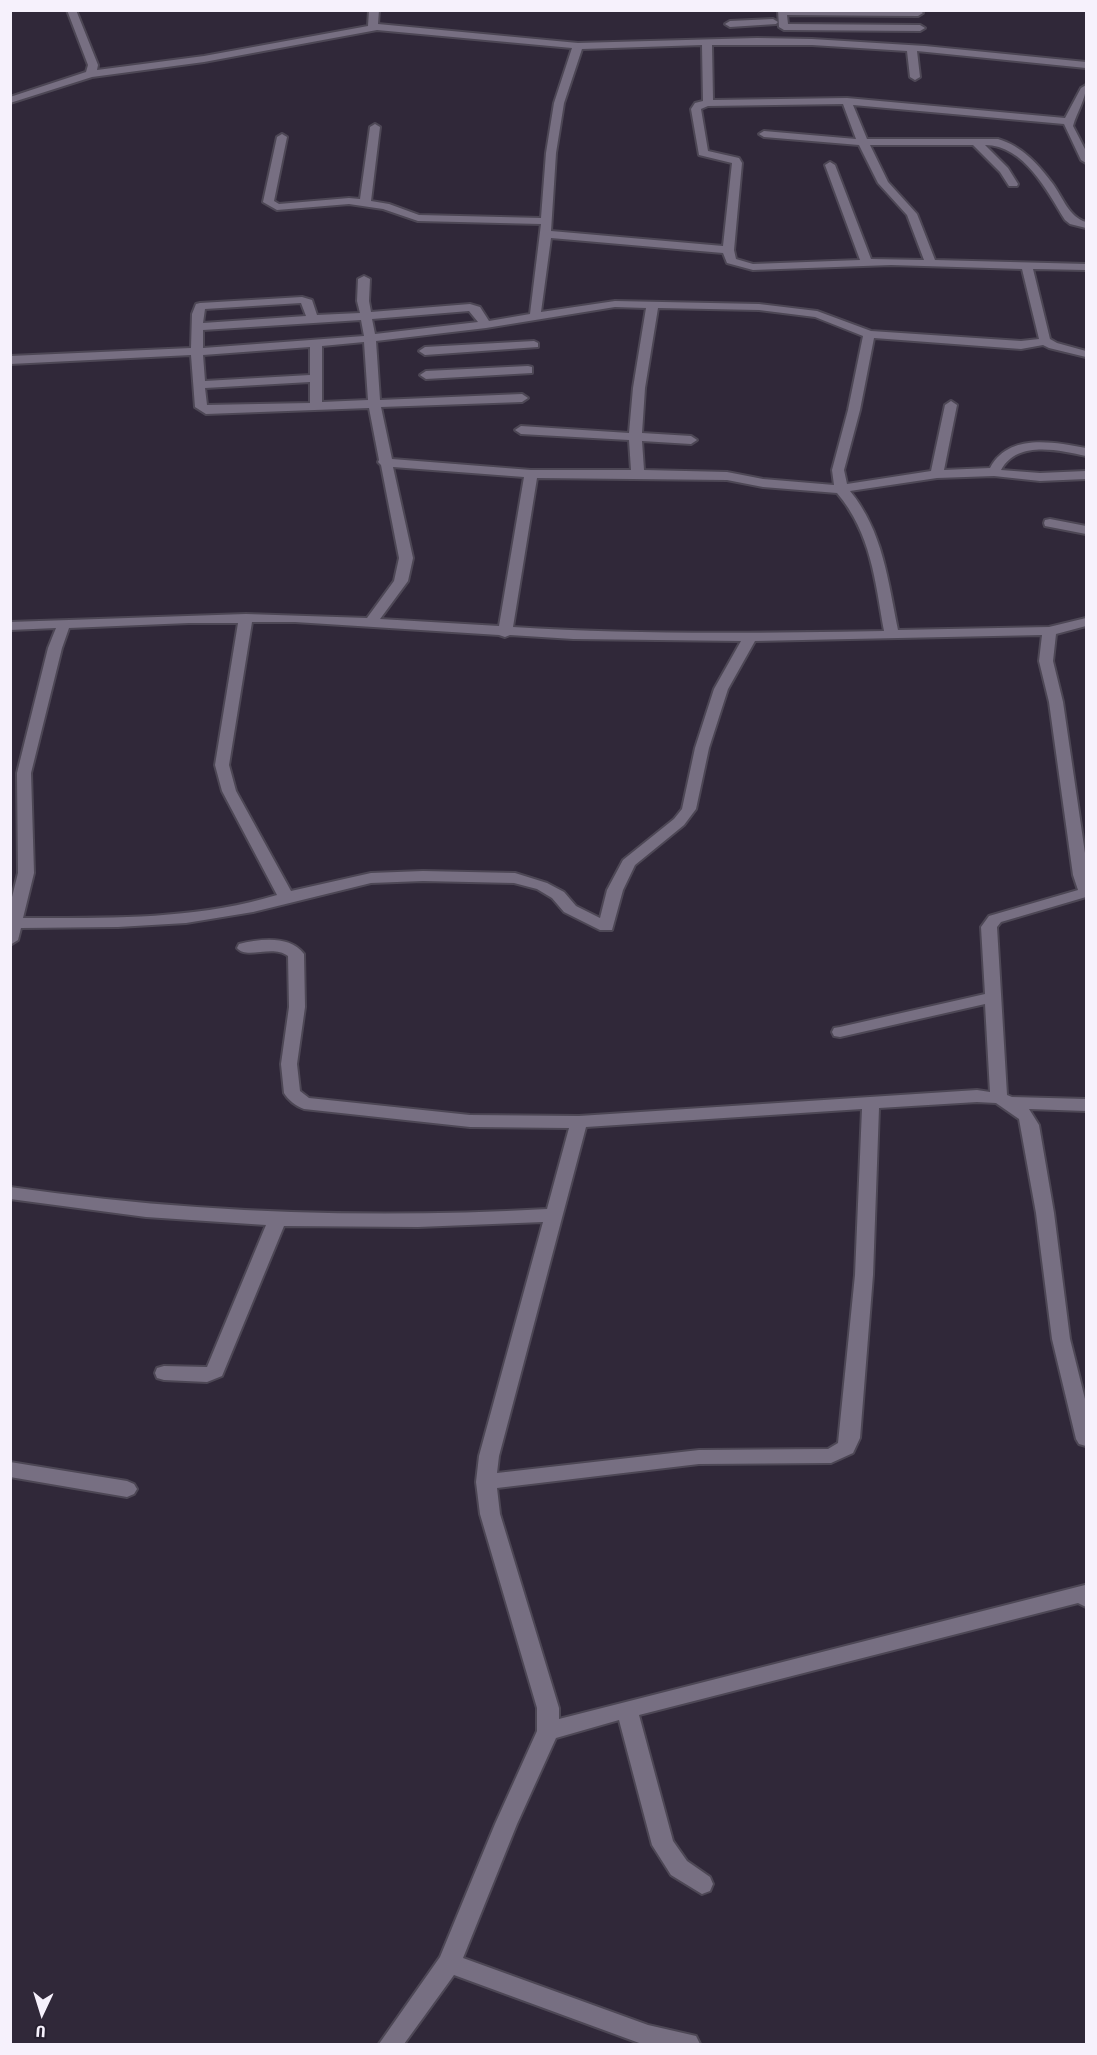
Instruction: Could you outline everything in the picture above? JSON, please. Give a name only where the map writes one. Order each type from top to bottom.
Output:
[{"type":"street","points":[[71,10],[93,64],[91,74]]},
{"type":"street","points":[[373,27],[374,10]]},
{"type":"street","points":[[726,10],[734,41]]},
{"type":"street","points":[[918,13],[782,12],[784,27],[920,28]]},
{"type":"street","points":[[730,24],[773,22]]},
{"type":"street","points":[[10,100],[91,74],[204,59],[373,27],[578,46],[790,41],[912,48],[1086,65]]},
{"type":"street","points":[[863,28],[865,45]]},
{"type":"street","points":[[707,43],[708,103]]},
{"type":"street","points":[[535,317],[546,234],[551,153],[559,103],[578,46]]},
{"type":"street","points":[[912,48],[915,77]]},
{"type":"street","points":[[1085,95],[1068,121],[1070,132],[1086,160]]},
{"type":"street","points":[[847,101],[883,183],[912,214],[931,262]]},
{"type":"street","points":[[1068,121],[847,101],[708,103],[699,105],[696,109],[703,153],[737,163],[728,250],[731,261],[744,266],[931,262],[1086,267]]},
{"type":"street","points":[[365,202],[375,127]]},
{"type":"street","points":[[764,134],[820,141],[998,142],[1008,146],[1047,183],[1069,218],[1086,225]]},
{"type":"street","points":[[282,137],[268,191],[270,205],[291,207],[327,202],[365,202],[418,218],[546,221]]},
{"type":"street","points":[[975,141],[1004,170],[1013,184]]},
{"type":"street","points":[[830,165],[867,263]]},
{"type":"street","points":[[546,234],[728,250]]},
{"type":"street","points":[[1027,266],[1045,341]]},
{"type":"street","points":[[364,279],[363,301],[370,338],[374,403],[384,462],[402,527],[406,558],[401,580],[370,623]]},
{"type":"street","points":[[312,319],[308,303],[302,300],[208,304],[199,308],[197,327],[201,407],[206,410],[374,403],[427,388],[528,370]]},
{"type":"street","points":[[638,474],[635,436],[653,303]]},
{"type":"street","points":[[10,360],[198,352],[423,334],[486,326],[593,306],[653,303],[795,310],[836,320],[869,334],[1021,345],[1045,341],[1053,346],[1086,354]]},
{"type":"street","points":[[197,327],[470,307],[476,309],[486,326]]},
{"type":"street","points":[[423,334],[427,388]]},
{"type":"street","points":[[869,334],[854,410],[838,470],[841,489],[858,509],[874,544],[892,635]]},
{"type":"street","points":[[316,342],[316,406]]},
{"type":"street","points":[[425,351],[534,345]]},
{"type":"street","points":[[199,385],[316,378]]},
{"type":"street","points":[[427,388],[522,398]]},
{"type":"street","points":[[937,474],[951,405]]},
{"type":"street","points":[[521,430],[691,440]]},
{"type":"street","points":[[994,472],[1005,455],[1022,448],[1053,447],[1086,452]]},
{"type":"street","points":[[384,462],[531,474],[727,476],[764,483],[841,489],[937,474],[994,472],[1053,478],[1086,475]]},
{"type":"street","points":[[505,633],[531,474]]},
{"type":"street","points":[[1050,524],[1086,530]]},
{"type":"street","points":[[246,618],[222,765],[229,791],[286,897]]},
{"type":"street","points":[[10,626],[295,618],[505,633],[750,637],[1049,631],[1086,622]]},
{"type":"street","points":[[10,940],[26,873],[24,773],[55,648],[64,624]]},
{"type":"street","points":[[1049,631],[1046,661],[1056,702],[1081,875],[1086,892],[991,922],[989,927],[993,997],[1005,1100],[1028,1117],[1030,1125],[1045,1213],[1061,1339],[1086,1439]]},
{"type":"street","points":[[15,923],[180,921],[256,908],[286,897],[371,878],[423,876],[515,878],[542,886],[558,895],[570,909],[606,927],[610,920],[615,890],[628,862],[679,822],[688,809],[702,748],[721,689],[750,637]]},
{"type":"street","points":[[245,948],[274,945],[291,948],[296,954],[297,1007],[289,1064],[292,1093],[304,1103],[470,1121],[579,1122],[977,1096],[1086,1105]]},
{"type":"street","points":[[840,1032],[993,997]]},
{"type":"street","points":[[486,1482],[699,1457],[831,1456],[846,1448],[850,1438],[864,1275],[871,1102]]},
{"type":"street","points":[[392,2044],[449,1963],[506,1824],[548,1731],[548,1708],[490,1514],[486,1482],[489,1456],[579,1122]]},
{"type":"street","points":[[10,1193],[77,1204],[277,1221],[440,1221],[554,1215]]},
{"type":"street","points":[[164,1373],[207,1375],[215,1371],[277,1221]]},
{"type":"street","points":[[10,1469],[127,1489]]},
{"type":"street","points":[[548,1731],[1086,1593]]},
{"type":"street","points":[[627,1709],[663,1845],[679,1868],[702,1884]]},
{"type":"street","points":[[449,1963],[648,2036],[688,2044]]}]
